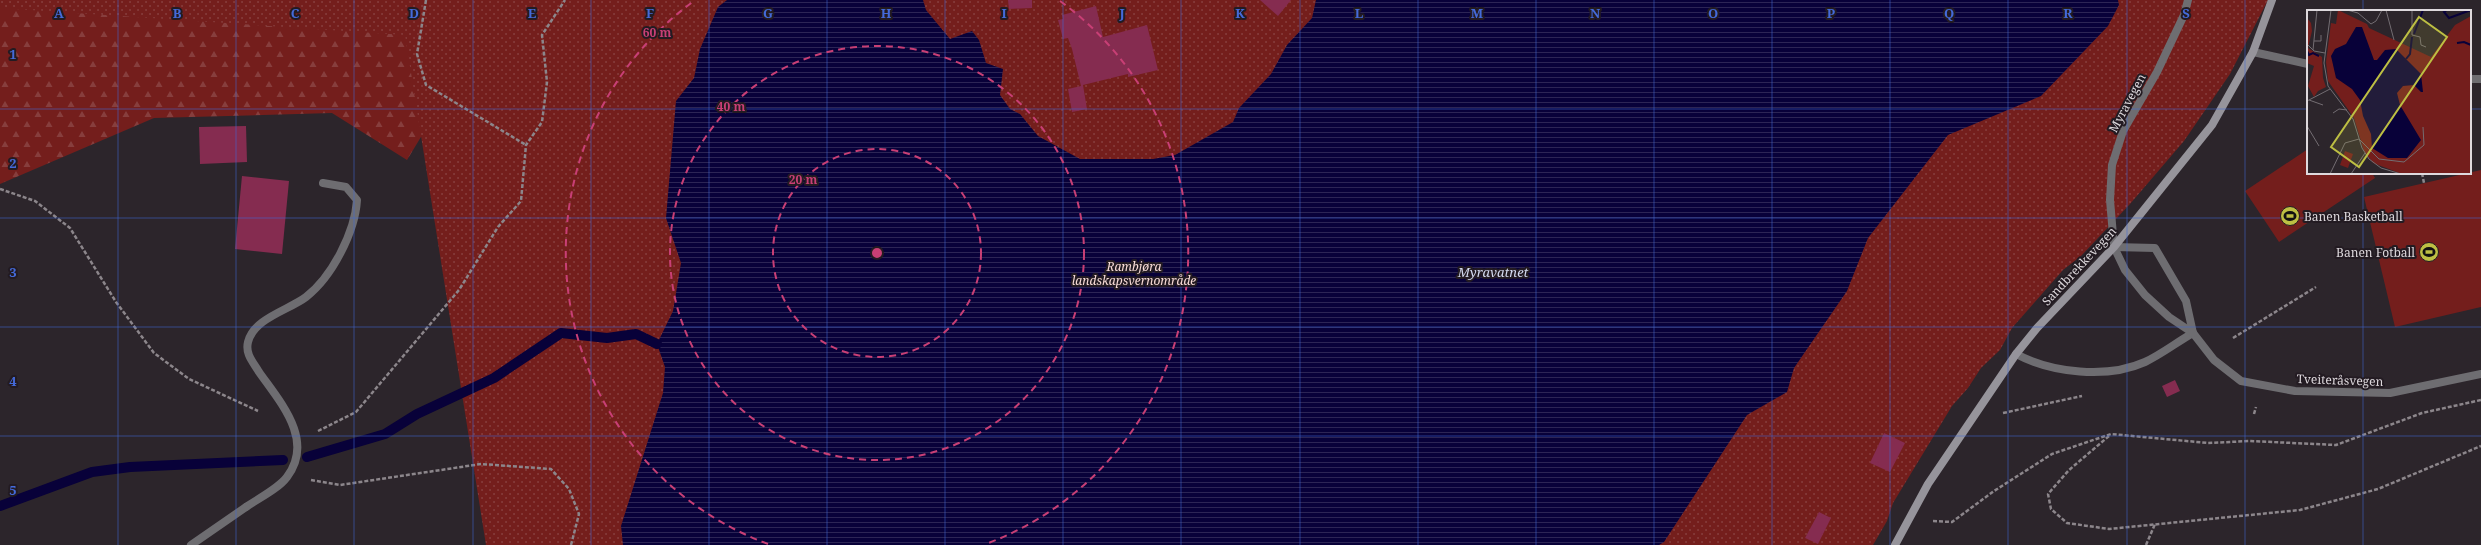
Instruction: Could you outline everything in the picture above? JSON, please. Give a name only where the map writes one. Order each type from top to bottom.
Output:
[{"type":"street","name":"Myravegen","points":[[2114,247],[2110,200],[2112,165],[2123,131],[2157,72],[2184,16],[2188,0]]},
{"type":"street","name":"Sandbrekkevegen","points":[[1894,545],[1928,484],[2016,354],[2037,328],[2114,247],[2212,125],[2253,52],[2272,0]]},
{"type":"street","points":[[2253,52],[2307,64]]},
{"type":"street","points":[[191,545],[287,477],[296,460],[298,442],[292,424],[280,401],[247,353],[248,342],[252,333],[261,324],[307,296],[336,263],[356,215],[357,200],[346,187],[322,183]]},
{"type":"street","name":"Tveiteråsvegen","points":[[2193,333],[2186,300],[2155,248],[2114,247],[2125,270],[2145,295],[2169,317],[2193,333],[2214,360],[2241,381],[2295,391],[2390,394],[2481,374]]},
{"type":"street","points":[[2016,354],[2030,361],[2050,367],[2085,370],[2112,370],[2145,362],[2193,333]]},
{"type":"path","points":[[426,0],[417,54],[426,85],[526,145]]},
{"type":"path","points":[[298,442],[356,412],[459,290],[498,227],[521,201],[526,145],[542,122],[547,82],[542,35],[564,0]]},
{"type":"path","points":[[2422,174],[2424,183]]},
{"type":"path","points":[[0,189],[35,201],[70,228],[116,302],[154,353],[189,379],[238,403],[292,424]]},
{"type":"path","points":[[2233,338],[2316,287]]},
{"type":"path","points":[[1997,414],[2066,401],[2088,394]]},
{"type":"path","points":[[1928,521],[1952,522],[1994,491],[2052,454],[2111,434],[2208,443],[2250,441],[2336,445],[2422,413],[2481,400]]},
{"type":"path","points":[[2111,434],[2069,470],[2048,494],[2052,509],[2067,523],[2109,528],[2300,510],[2378,489],[2481,446]]},
{"type":"path","points":[[287,477],[340,484],[481,464],[551,469],[569,489],[579,514],[571,545]]},
{"type":"path","points":[[2146,545],[2155,523]]},
{"type":"green space","points":[[0,0],[504,0],[407,160],[332,113],[154,118],[0,184]]},
{"type":"green space","name":"Myravatnet","points":[[0,0],[2268,0],[2230,74],[2184,141],[2130,204],[2081,256],[2063,270],[2012,328],[2000,350],[1981,368],[1968,388],[1952,406],[1893,503],[1887,521],[1873,545],[486,545],[405,35],[0,8]]},
{"type":"green space","name":"Banen Basketball","points":[[2307,150],[2307,174],[2373,174],[2375,178],[2279,242],[2245,191]]},
{"type":"green space","name":"Banen Fotball","points":[[2481,170],[2481,307],[2395,327],[2364,197],[2464,174],[2471,174],[2471,172]]},
{"type":"water","name":"Myravatnet","points":[[727,0],[923,0],[926,10],[950,39],[972,31],[979,40],[986,63],[1003,69],[1000,95],[1010,109],[1020,114],[1038,136],[1080,159],[1153,159],[1175,155],[1233,122],[1239,108],[1271,74],[1287,45],[1312,18],[1316,0],[2118,0],[2119,5],[2108,26],[2041,96],[1948,135],[1868,238],[1847,291],[1794,368],[1787,392],[1747,415],[1664,542],[1659,545],[623,545],[621,526],[663,393],[665,367],[657,344],[673,311],[681,263],[666,218],[676,101],[694,78],[700,49],[718,7]]},
{"type":"building","points":[[1008,0],[1032,0],[1032,8],[1009,9]]},
{"type":"building","points":[[1260,0],[1291,0],[1278,16]]},
{"type":"building","points":[[1096,6],[1103,37],[1147,25],[1158,70],[1128,77],[1128,74],[1083,85],[1087,109],[1072,112],[1068,89],[1081,86],[1072,49],[1068,38],[1063,39],[1058,20],[1063,19],[1062,15]]},
{"type":"building","points":[[246,126],[247,162],[200,164],[199,127]]},
{"type":"building","points":[[242,176],[289,181],[282,254],[235,249]]},
{"type":"building","points":[[2175,380],[2180,391],[2167,397],[2162,386]]},
{"type":"building","points":[[1884,433],[1905,443],[1890,472],[1870,463]]},
{"type":"building","points":[[1819,512],[1831,518],[1818,544],[1805,538]]},
{"type":"waterway","points":[[307,457],[385,434],[417,414],[494,378],[561,333],[607,338],[636,334],[657,344]]},
{"type":"waterway","points":[[0,506],[92,472],[130,467],[283,460]]},
{"type":"place","name":"Banen Basketball","points":[[2290,216]]},
{"type":"place","name":"Banen Fotball","points":[[2429,252]]},
{"type":"park label","name":"Rambjøra landskapsvernområde","points":[[1134,273]]}]
